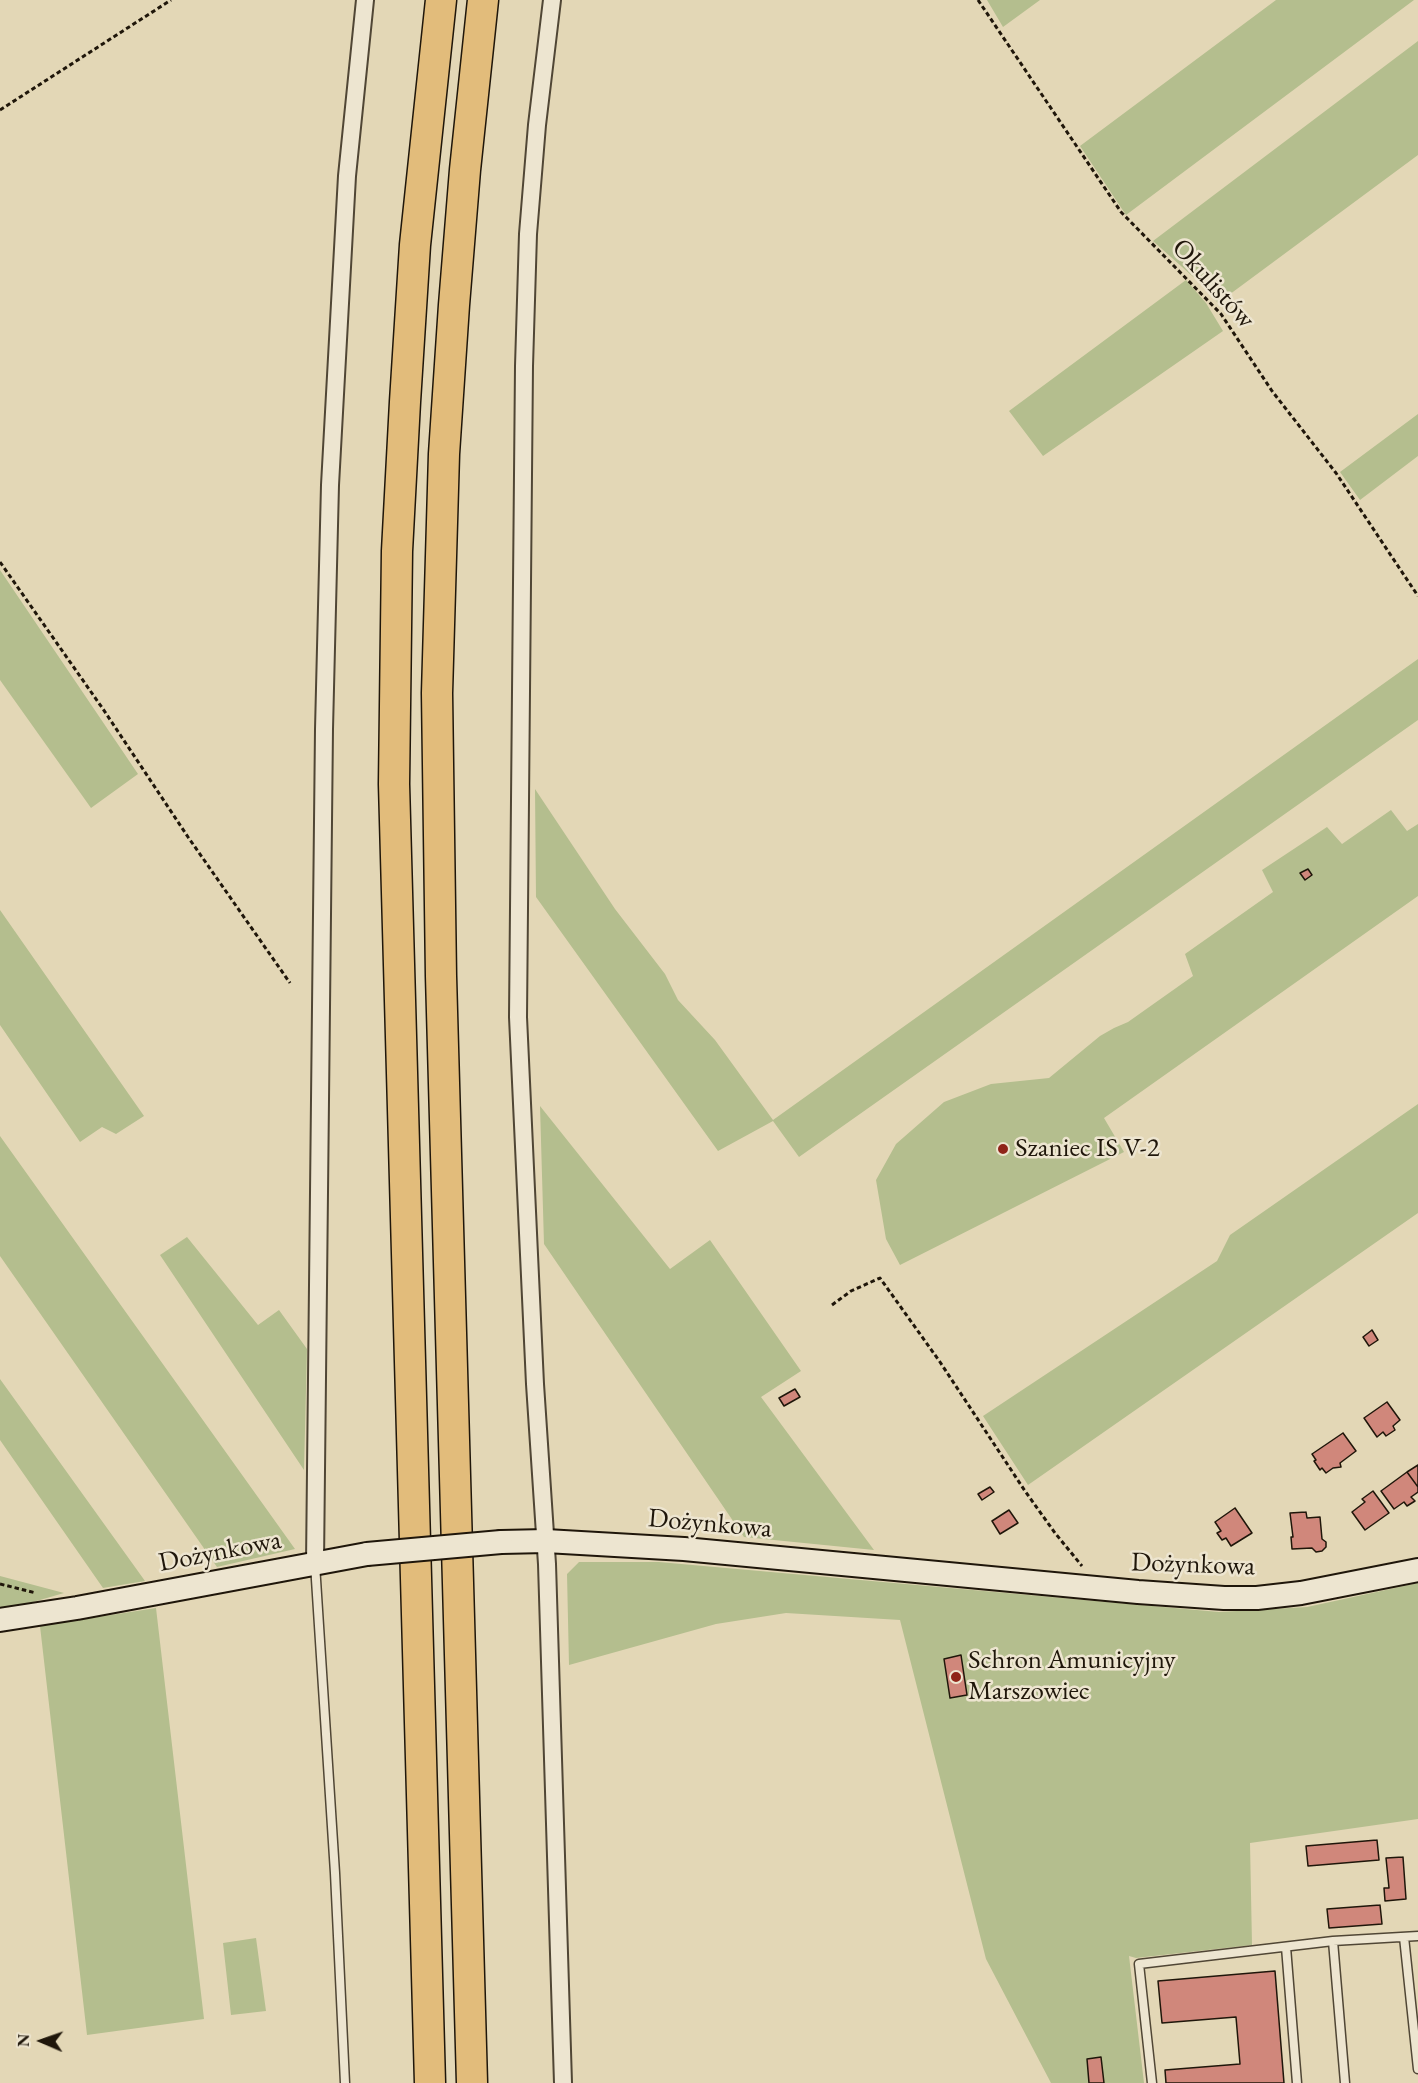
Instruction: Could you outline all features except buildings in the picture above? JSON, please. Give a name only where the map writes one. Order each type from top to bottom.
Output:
[{"type":"highway","points":[[430,2083],[394,784],[397,551],[405,402],[415,245],[441,0]]},
{"type":"highway","points":[[472,2083],[440,954],[437,693],[444,454],[465,170],[483,0]]},
{"type":"street","points":[[315,1563],[324,729],[330,485],[347,176],[365,0]]},
{"type":"street","points":[[552,0],[537,125],[528,234],[518,1017],[535,1384],[546,1541],[563,2083]]},
{"type":"street","name":"Dożynkowa","points":[[0,1620],[77,1608],[367,1554],[501,1542],[546,1541],[684,1549],[1224,1598],[1257,1598],[1301,1593],[1418,1570]]},
{"type":"lane","points":[[315,1563],[335,1873],[345,2083]]},
{"type":"lane","points":[[1152,2083],[1139,1964],[1334,1941],[1418,1936]]},
{"type":"lane","points":[[1404,1937],[1418,2069]]},
{"type":"lane","points":[[1334,1941],[1345,2083]]},
{"type":"lane","points":[[1286,1947],[1297,2083]]},
{"type":"path","points":[[0,110],[171,0]]},
{"type":"path","name":"Okulistów","points":[[978,0],[1121,212],[1221,314],[1272,391],[1336,473],[1418,596]]},
{"type":"path","points":[[0,562],[290,983]]},
{"type":"path","points":[[832,1305],[851,1291],[880,1278],[1037,1508],[1101,1588]]},
{"type":"green space","points":[[987,0],[1040,0],[1003,27]]},
{"type":"green space","points":[[1276,0],[1414,0],[1126,215],[1080,146]]},
{"type":"green space","points":[[1418,41],[1418,155],[1218,303],[1200,283],[1153,241]]},
{"type":"green space","points":[[1186,280],[1206,303],[1223,331],[1043,456],[1009,411]]},
{"type":"green space","points":[[1418,414],[1418,456],[1360,500],[1340,472]]},
{"type":"green space","points":[[0,570],[138,774],[91,808],[0,680]]},
{"type":"green space","points":[[1418,659],[1418,720],[799,1157],[773,1121],[718,1151],[536,897],[535,789],[615,909],[665,974],[678,1000],[715,1040],[773,1120]]},
{"type":"green space","points":[[1391,810],[1407,831],[1418,824],[1418,896],[1104,1118],[1124,1152],[900,1265],[886,1239],[876,1180],[896,1144],[944,1102],[991,1084],[1049,1078],[1100,1036],[1128,1022],[1193,976],[1185,954],[1273,892],[1262,870],[1327,827],[1342,844]]},
{"type":"green space","points":[[0,910],[144,1116],[116,1134],[102,1127],[80,1142],[0,1025]]},
{"type":"green space","points":[[1418,1104],[1418,1213],[1028,1485],[983,1416],[1217,1261],[1230,1235]]},
{"type":"green space","points":[[540,1106],[670,1269],[710,1240],[801,1371],[761,1397],[874,1550],[744,1537],[544,1244]]},
{"type":"green space","points":[[0,1136],[295,1549],[217,1567],[0,1256]]},
{"type":"green space","points":[[187,1237],[258,1325],[279,1310],[307,1349],[304,1470],[160,1255]]},
{"type":"green space","points":[[0,1379],[145,1581],[103,1588],[0,1440]]},
{"type":"green space","points":[[579,1562],[659,1562],[1219,1612],[1307,1607],[1418,1583],[1418,1819],[1250,1843],[1252,1945],[1136,1958],[1129,1956],[1144,2083],[1051,2083],[986,1959],[900,1620],[786,1613],[716,1624],[569,1665],[567,1574]]},
{"type":"green space","points":[[0,1576],[64,1593],[0,1608]]},
{"type":"green space","points":[[156,1608],[204,2019],[87,2035],[40,1626]]},
{"type":"green space","points":[[256,1938],[266,2011],[231,2015],[223,1943]]},
{"type":"place","name":"Szaniec IS V-2","points":[[1003,1149]]},
{"type":"place","name":"Schron Amunicyjny Marszowiec","points":[[956,1677]]}]
